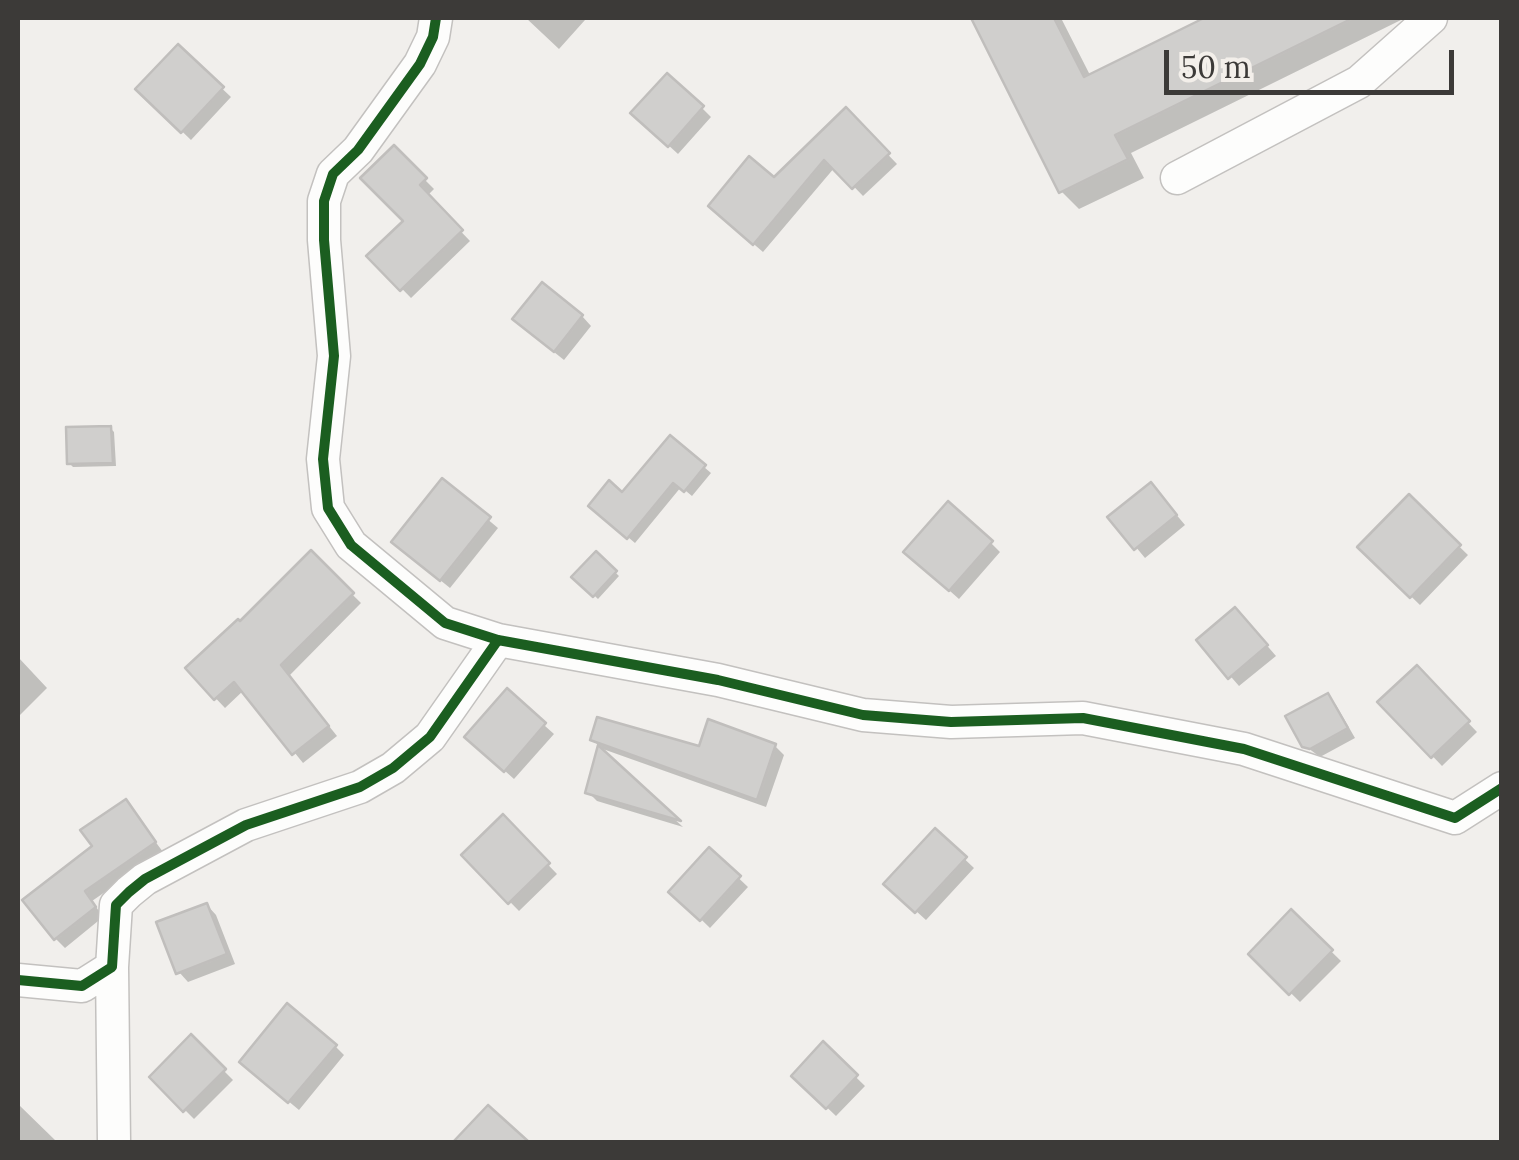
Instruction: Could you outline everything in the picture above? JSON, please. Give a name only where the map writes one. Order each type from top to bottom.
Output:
[{"type":"street","points":[[436,18],[420,64],[358,150],[333,174],[324,201],[334,356],[323,460],[328,508],[350,545],[446,623],[498,640],[718,680],[863,714],[951,722],[1083,718],[1244,749],[1455,818],[1502,788]]},
{"type":"street","points":[[1177,178],[1359,82],[1431,18]]},
{"type":"street","points":[[114,1142],[112,968],[116,905],[144,879],[246,824],[360,787],[393,768],[430,737],[498,640]]},
{"type":"street","points":[[18,980],[82,986],[112,968]]},
{"type":"building","points":[[971,18],[1054,18],[1084,77],[1204,18],[1353,18],[1115,135],[1128,159],[1059,193]]},
{"type":"building","points":[[178,44],[224,87],[181,133],[135,89]]},
{"type":"building","points":[[667,73],[704,106],[668,147],[630,113]]},
{"type":"building","points":[[846,107],[890,153],[852,189],[824,160],[753,245],[708,206],[749,156],[774,177]]},
{"type":"building","points":[[394,145],[427,178],[420,185],[463,230],[400,291],[366,256],[403,221],[360,178]]},
{"type":"building","points":[[542,282],[583,315],[554,352],[512,319]]},
{"type":"building","points":[[111,426],[113,463],[67,464],[66,427]]},
{"type":"building","points":[[670,435],[706,465],[684,492],[673,483],[627,539],[588,506],[609,480],[622,492]]},
{"type":"building","points":[[442,478],[491,517],[440,581],[391,542]]},
{"type":"building","points":[[1151,482],[1177,515],[1134,550],[1107,517]]},
{"type":"building","points":[[1409,494],[1461,545],[1410,598],[1357,547]]},
{"type":"building","points":[[948,501],[993,541],[949,591],[903,552]]},
{"type":"building","points":[[311,550],[354,593],[281,665],[329,726],[292,755],[234,682],[214,700],[185,668],[240,621]]},
{"type":"building","points":[[596,551],[617,571],[593,597],[571,577]]},
{"type":"building","points":[[1235,607],[1268,645],[1228,679],[1196,640]]},
{"type":"building","points":[[1417,665],[1470,721],[1431,758],[1377,702]]},
{"type":"building","points":[[507,688],[546,723],[504,772],[464,737]]},
{"type":"building","points":[[1328,693],[1348,728],[1310,749],[1302,747],[1285,716]]},
{"type":"building","points":[[597,717],[699,746],[708,719],[776,744],[757,800],[590,740]]},
{"type":"building","points":[[598,745],[681,821],[585,793]]},
{"type":"building","points":[[126,799],[156,842],[85,891],[96,907],[54,940],[22,900],[92,846],[80,830]]},
{"type":"building","points":[[503,814],[550,863],[508,904],[461,855]]},
{"type":"building","points":[[935,828],[967,857],[915,913],[883,884]]},
{"type":"building","points":[[709,847],[741,876],[700,921],[668,892]]},
{"type":"building","points":[[207,903],[227,954],[176,974],[156,922]]},
{"type":"building","points":[[1291,909],[1333,950],[1289,995],[1248,954]]},
{"type":"building","points":[[287,1003],[337,1045],[288,1103],[239,1062]]},
{"type":"building","points":[[191,1034],[226,1069],[183,1112],[149,1077]]},
{"type":"building","points":[[823,1041],[858,1075],[826,1109],[791,1076]]},
{"type":"building","points":[[488,1105],[529,1142],[453,1142]]},
{"type":"cycle path","points":[[436,18],[433,37],[420,64],[358,150],[333,174],[324,201],[334,356],[323,459],[328,508],[351,545],[445,623],[498,640],[718,680],[863,715],[951,722],[1083,718],[1244,749],[1455,818],[1502,788]]},
{"type":"cycle path","points":[[18,980],[82,986],[112,967],[116,905],[145,879],[246,825],[360,787],[393,768],[430,737],[498,640]]}]
